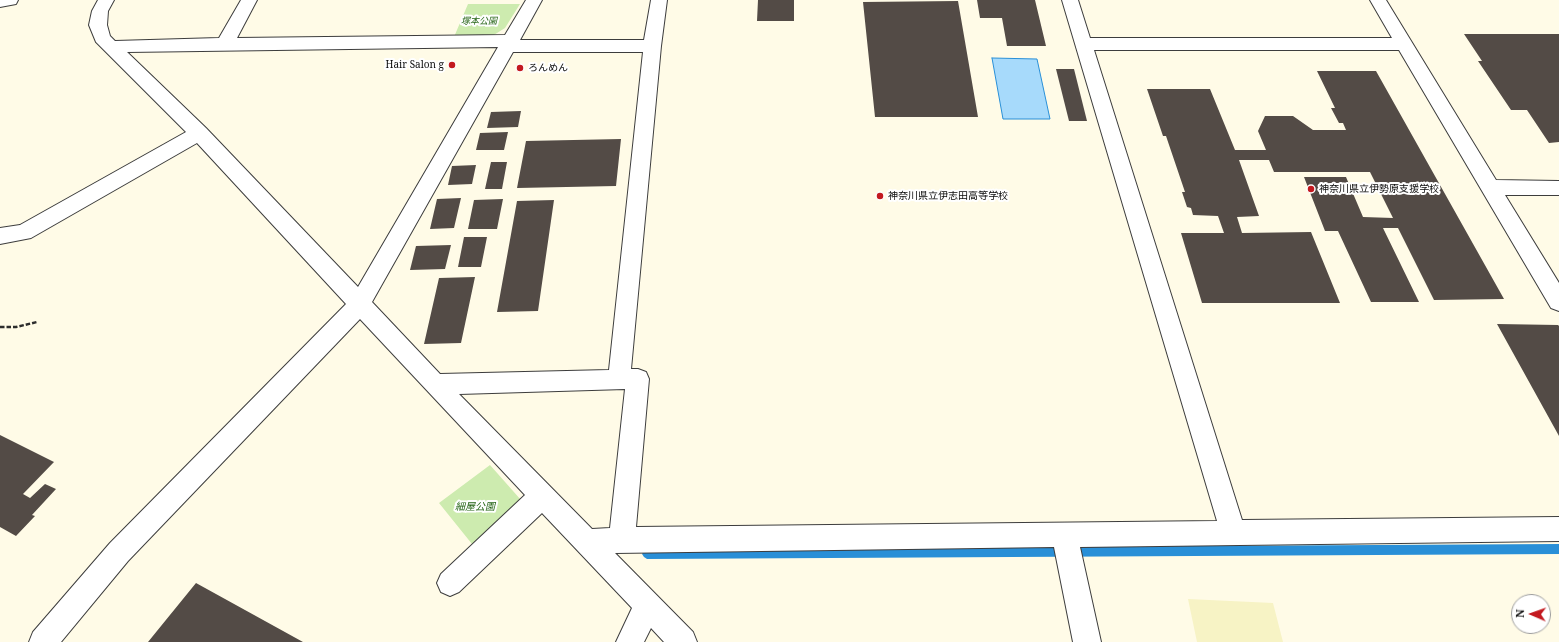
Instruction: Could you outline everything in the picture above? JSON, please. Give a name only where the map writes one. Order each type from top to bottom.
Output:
[{"type":"street","points":[[0,2],[10,0]]},
{"type":"street","points":[[106,0],[100,11],[98,25],[102,38],[199,134],[435,384],[683,642]]},
{"type":"street","points":[[225,44],[249,0]]},
{"type":"street","points":[[43,642],[119,552],[359,304],[534,0]]},
{"type":"street","points":[[619,379],[652,46],[659,0]]},
{"type":"street","points":[[1070,0],[1232,534]]},
{"type":"street","points":[[1378,0],[1559,302]]},
{"type":"street","points":[[111,47],[225,44],[509,43],[652,46]]},
{"type":"street","points":[[1083,44],[1404,44]]},
{"type":"street","points":[[0,236],[24,232],[199,134]]},
{"type":"street","points":[[1491,187],[1559,188]]},
{"type":"street","points":[[435,384],[638,379],[622,540]]},
{"type":"street","points":[[450,583],[542,495]]},
{"type":"street","points":[[588,542],[622,540],[1064,534],[1232,534],[1559,529]]},
{"type":"street","points":[[1064,534],[1086,642]]},
{"type":"street","points":[[630,642],[648,605]]},
{"type":"path","points":[[0,327],[16,327],[37,322]]},
{"type":"shaded area","points":[[1188,599],[1273,603],[1283,642],[1197,642]]},
{"type":"green space","name":"塚本公園","points":[[468,4],[520,4],[505,28],[489,38],[454,37]]},
{"type":"green space","name":"細屋公園","points":[[490,465],[521,500],[472,544],[439,503]]},
{"type":"water","points":[[992,58],[1037,59],[1050,119],[1003,119]]},
{"type":"building","points":[[758,0],[794,0],[794,21],[757,21]]},
{"type":"building","points":[[977,0],[1035,0],[1046,46],[1007,46],[1002,18],[980,18]]},
{"type":"building","points":[[958,1],[978,117],[875,117],[863,2]]},
{"type":"building","points":[[1464,34],[1559,34],[1559,142],[1549,143],[1527,110],[1511,110],[1478,61],[1482,61]]},
{"type":"building","points":[[1056,69],[1074,69],[1087,121],[1069,121]]},
{"type":"building","points":[[1317,71],[1376,71],[1504,299],[1434,300],[1398,228],[1383,228],[1419,302],[1371,302],[1338,231],[1325,231],[1304,177],[1346,177],[1363,217],[1393,218],[1370,172],[1274,172],[1269,160],[1239,160],[1259,216],[1237,217],[1242,233],[1311,232],[1340,303],[1202,303],[1181,233],[1224,233],[1218,216],[1193,215],[1191,208],[1187,207],[1182,192],[1185,192],[1166,136],[1163,136],[1147,89],[1210,89],[1235,150],[1266,150],[1258,131],[1265,116],[1293,116],[1313,130],[1346,130],[1343,123],[1339,123],[1331,108],[1335,108]]},
{"type":"building","points":[[521,111],[518,127],[487,128],[491,112]]},
{"type":"building","points":[[508,132],[504,150],[476,150],[480,133]]},
{"type":"building","points":[[621,139],[616,186],[517,188],[526,141]]},
{"type":"building","points":[[491,162],[507,162],[502,189],[485,189]]},
{"type":"building","points":[[476,165],[472,184],[448,185],[452,166]]},
{"type":"building","points":[[461,198],[454,228],[430,229],[437,199]]},
{"type":"building","points":[[503,199],[497,229],[468,229],[474,200]]},
{"type":"building","points":[[554,200],[538,311],[497,312],[517,201]]},
{"type":"building","points":[[464,237],[487,237],[481,267],[458,267]]},
{"type":"building","points":[[451,245],[445,269],[410,270],[416,246]]},
{"type":"building","points":[[475,277],[461,343],[424,344],[439,278]]},
{"type":"building","points":[[1497,324],[1559,326],[1559,436]]},
{"type":"building","points":[[0,435],[54,462],[23,494],[30,498],[45,484],[56,489],[32,515],[35,516],[16,536],[0,527]]},
{"type":"building","points":[[196,583],[303,642],[148,642]]},
{"type":"waterway","points":[[647,554],[1559,549]]},
{"type":"place","name":"Hair Salon g","points":[[452,65]]},
{"type":"place","name":"ろんめん","points":[[520,68]]},
{"type":"place","name":"神奈川県立伊勢原支援学校","points":[[1311,189]]},
{"type":"place","name":"神奈川県立伊志田高等学校","points":[[880,196]]}]
